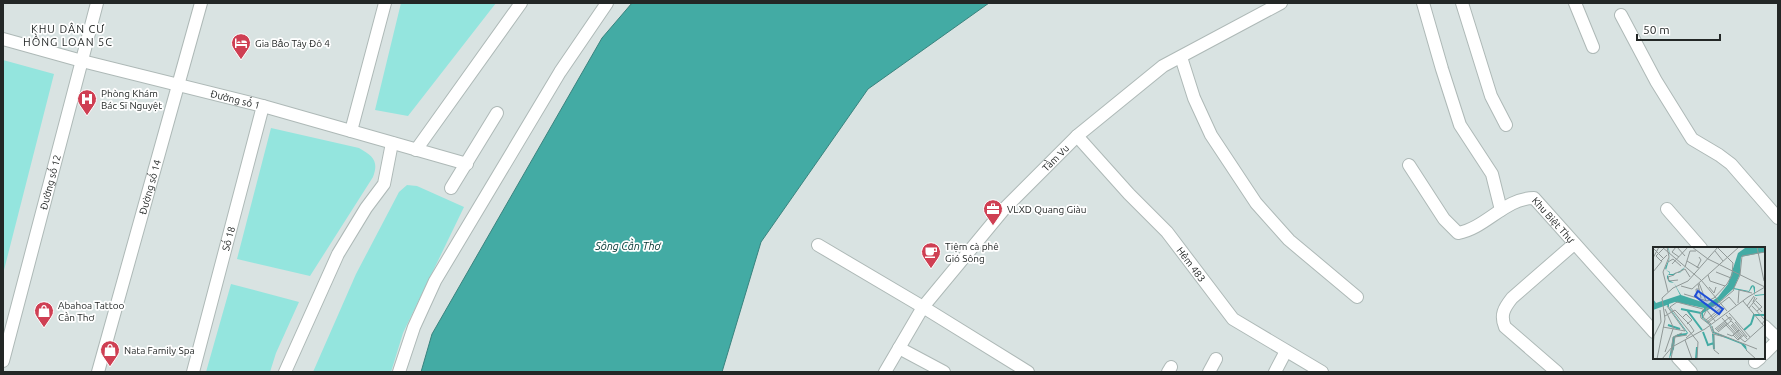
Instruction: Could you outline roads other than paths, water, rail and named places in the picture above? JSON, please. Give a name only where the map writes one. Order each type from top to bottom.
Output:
[{"type":"street","name":"Đường số 12","points":[[3,361],[97,3]]},
{"type":"street","name":"Đường số 14","points":[[98,372],[201,3]]},
{"type":"street","points":[[351,131],[385,3]]},
{"type":"street","points":[[416,150],[521,3]]},
{"type":"street","points":[[400,372],[414,327],[434,281],[560,72],[607,3]]},
{"type":"street","name":"Tầm Vu","points":[[885,372],[923,307],[1005,208],[1077,136],[1163,66],[1281,3]]},
{"type":"street","points":[[1423,3],[1460,125],[1492,174],[1501,210]]},
{"type":"street","points":[[1462,3],[1491,96],[1506,125]]},
{"type":"street","points":[[1575,3],[1593,48]]},
{"type":"street","points":[[1621,15],[1656,81],[1692,139],[1731,164],[1778,218]]},
{"type":"street","name":"Đường số 1","points":[[3,39],[82,61],[263,106],[466,164]]},
{"type":"street","points":[[1181,57],[1194,98],[1211,135],[1256,203],[1289,240],[1356,297]]},
{"type":"street","name":"Số 18","points":[[193,372],[263,106]]},
{"type":"street","points":[[451,188],[497,112]]},
{"type":"street","name":"Hẻm 483","points":[[1077,136],[1167,232],[1233,319],[1322,372]]},
{"type":"street","points":[[284,372],[338,254],[366,208],[384,184],[392,143]]},
{"type":"street","name":"Khu Biệt Thự","points":[[1409,165],[1444,219],[1458,233],[1474,227],[1520,199],[1534,198],[1653,331]]},
{"type":"street","points":[[1667,208],[1700,247]]},
{"type":"street","points":[[1557,372],[1505,327],[1502,319],[1505,307],[1512,298],[1574,244]]},
{"type":"street","points":[[818,245],[923,307],[1028,372]]},
{"type":"street","points":[[1765,327],[1778,340],[1765,353]]},
{"type":"street","points":[[899,348],[944,372]]},
{"type":"street","points":[[1275,372],[1286,351]]},
{"type":"street","points":[[1209,372],[1216,358]]},
{"type":"street","points":[[1679,359],[1690,372]]},
{"type":"water","name":"Sông Cần Thơ","points":[[632,3],[989,3],[868,89],[761,242],[722,372],[421,372],[432,334],[602,38]]},
{"type":"place","name":"Gia Bảo Tây Đô 4","points":[[241,60]]},
{"type":"place","name":"Phòng Khám Bác Sĩ Nguyệt","points":[[87,116]]},
{"type":"place","name":"VLXD Quang Giàu","points":[[993,226]]},
{"type":"place","name":"Tiệm cà phê Gió Sông","points":[[931,269]]},
{"type":"place","name":"Abahoa Tattoo Cần Thơ","points":[[44,328]]},
{"type":"place","name":"Nata Family Spa","points":[[110,367]]},
{"type":"district","name":"KHU DÂN CƯ HỒNG LOAN 5C","points":[[68,35]]}]
